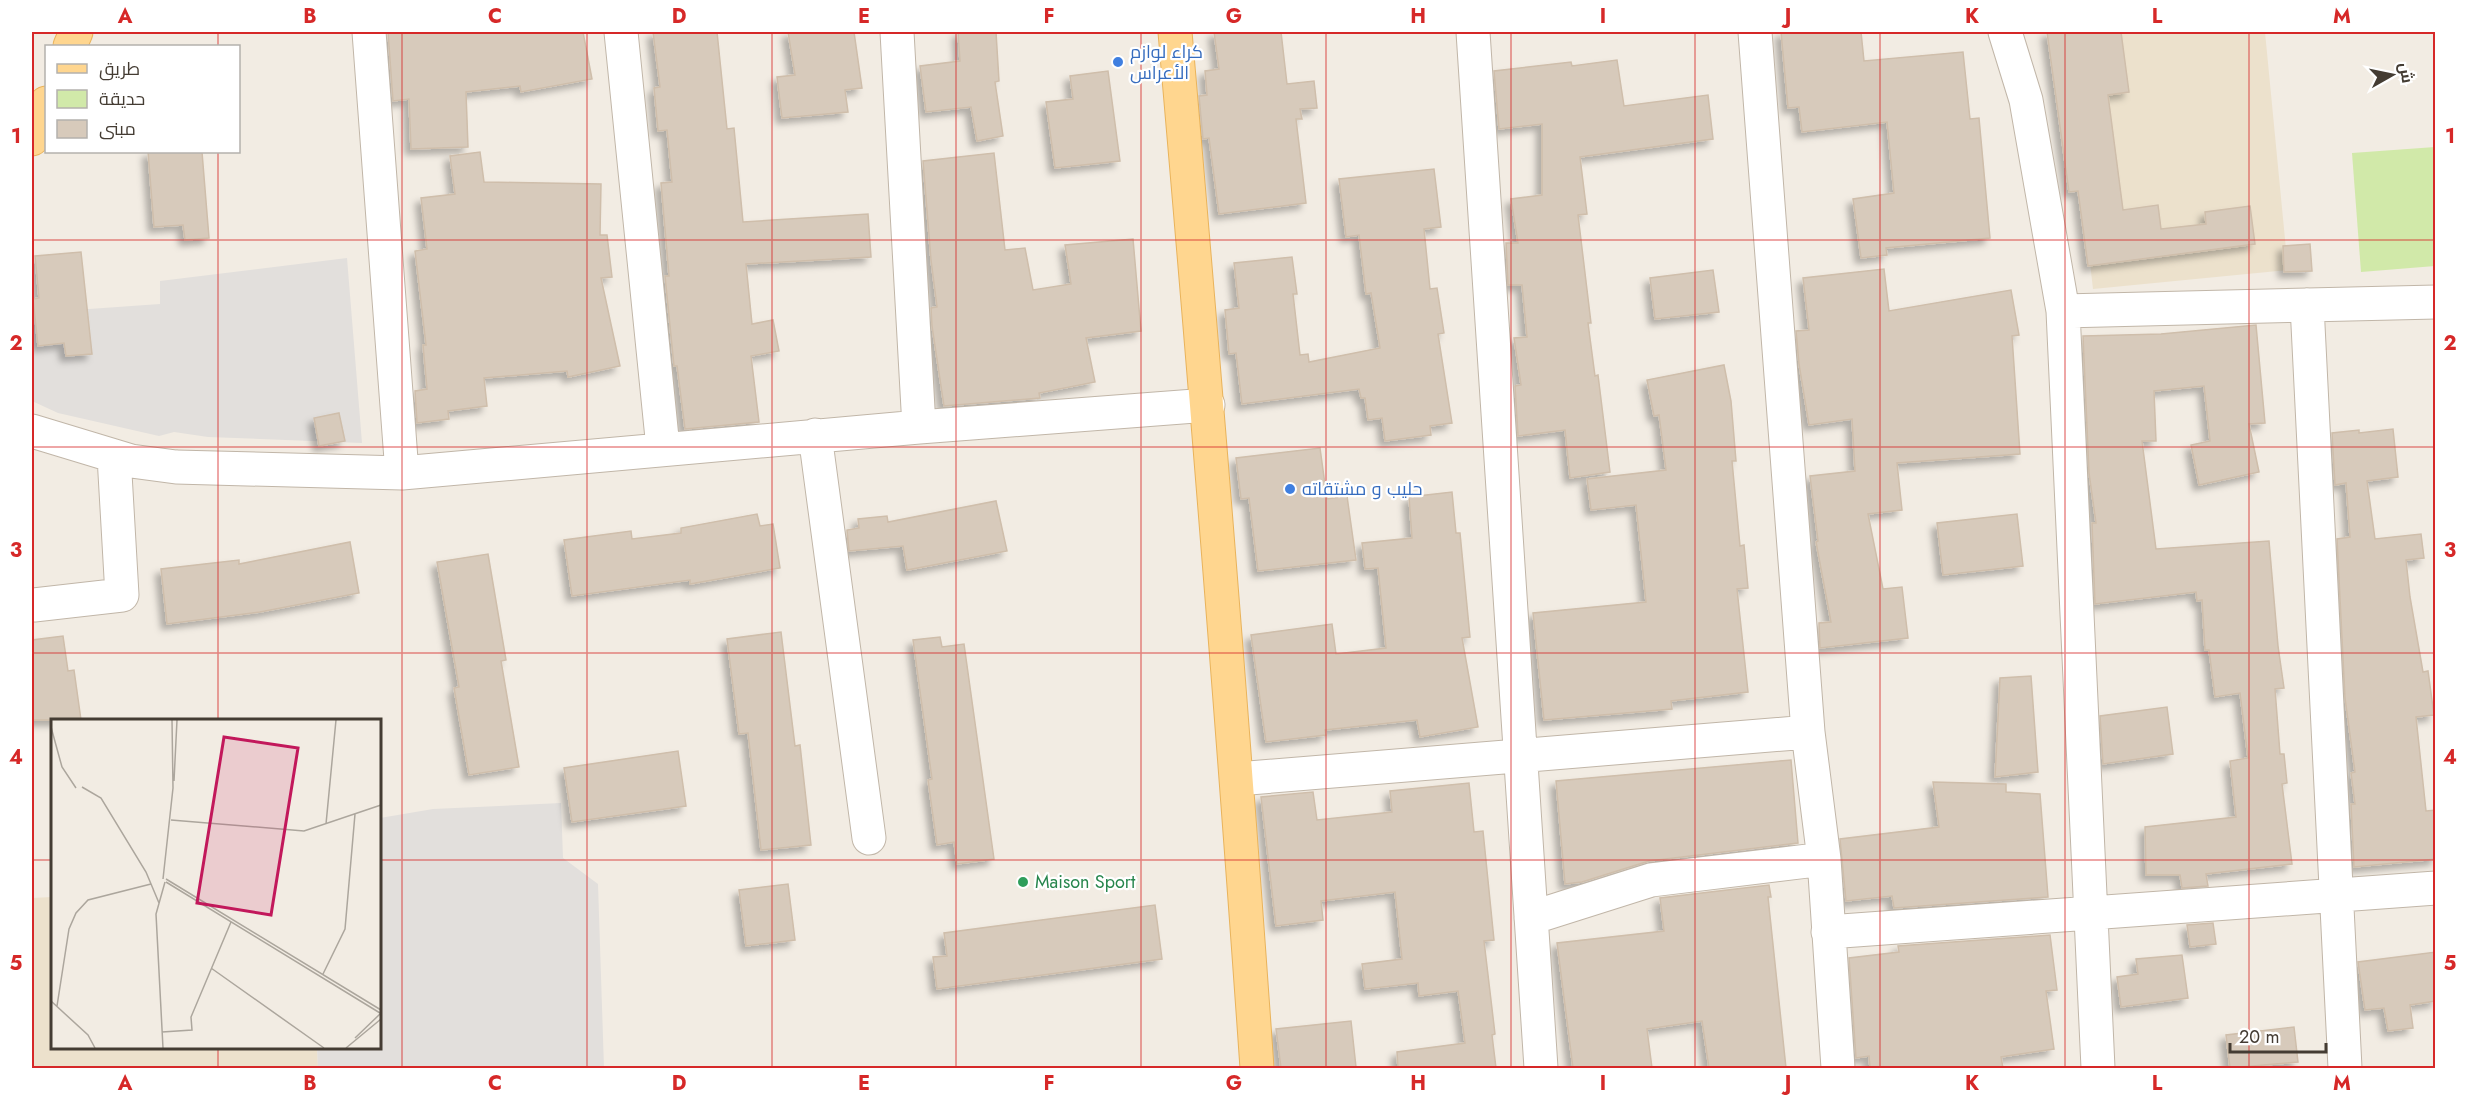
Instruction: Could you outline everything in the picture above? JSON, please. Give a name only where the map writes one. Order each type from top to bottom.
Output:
[{"type":"main road","points":[[1175,32],[1208,405],[1257,1068]]},
{"type":"main road","points":[[32,139],[45,106]]},
{"type":"street","points":[[369,32],[402,473]]},
{"type":"street","points":[[621,32],[663,448]]},
{"type":"street","points":[[897,32],[919,427]]},
{"type":"street","points":[[1473,32],[1541,1068]]},
{"type":"street","points":[[1755,32],[1808,732],[1824,859],[1838,1068]]},
{"type":"street","points":[[2005,32],[2026,100],[2062,311],[2098,1068]]},
{"type":"street","points":[[2062,311],[2436,302]]},
{"type":"street","points":[[2307,305],[2345,1068]]},
{"type":"street","points":[[32,431],[131,461],[176,467],[402,473],[815,435],[1208,405]]},
{"type":"street","points":[[815,435],[869,838]]},
{"type":"street","points":[[34,605],[122,595],[114,456]]},
{"type":"street","points":[[1237,779],[1520,758],[1808,732]]},
{"type":"street","points":[[1531,918],[1651,880],[1824,859]]},
{"type":"street","points":[[1828,932],[2436,888]]},
{"type":"shaded area","points":[[2118,32],[2265,32],[2288,270],[2093,289],[2064,37]]},
{"type":"shaded area","points":[[347,258],[362,443],[208,437],[174,432],[159,436],[58,413],[32,401],[32,313],[160,304],[160,281]]},
{"type":"shaded area","points":[[561,803],[563,858],[598,884],[604,1068],[318,1068],[317,1049],[381,1049],[381,818],[433,809]]},
{"type":"shaded area","points":[[51,897],[51,1049],[317,1049],[318,1068],[32,1068],[32,898]]},
{"type":"green space","points":[[2435,147],[2435,266],[2361,272],[2352,153]]},
{"type":"building","points":[[388,32],[583,32],[592,79],[521,92],[520,86],[466,92],[468,147],[411,149],[409,99],[393,101]]},
{"type":"building","points":[[653,32],[717,32],[727,129],[734,128],[743,222],[868,214],[871,257],[746,264],[752,324],[773,320],[779,351],[751,356],[759,422],[685,429],[677,366],[674,366],[665,276],[669,276],[661,183],[672,182],[667,130],[658,131],[654,88],[660,87]]},
{"type":"building","points":[[788,32],[854,32],[862,88],[845,90],[848,112],[782,118],[777,77],[795,75]]},
{"type":"building","points":[[958,32],[996,32],[999,81],[995,82],[1003,136],[977,141],[971,107],[926,112],[920,66],[960,61]]},
{"type":"building","points":[[1214,32],[1281,32],[1287,84],[1314,81],[1317,108],[1300,109],[1302,119],[1296,119],[1306,203],[1219,214],[1209,138],[1203,139],[1199,96],[1207,95],[1205,71],[1219,69]]},
{"type":"building","points":[[1781,32],[1861,32],[1864,61],[1963,52],[1970,119],[1979,118],[1990,238],[1886,248],[1887,255],[1861,258],[1853,199],[1894,193],[1887,122],[1802,132],[1799,107],[1788,108]]},
{"type":"building","points":[[2047,32],[2121,32],[2129,92],[2108,95],[2123,210],[2158,205],[2161,229],[2206,224],[2205,212],[2250,206],[2255,244],[2088,266],[2078,191],[2069,192]]},
{"type":"building","points":[[1617,60],[1624,106],[1708,95],[1713,139],[1580,157],[1587,214],[1578,215],[1591,323],[1588,323],[1595,376],[1598,375],[1610,472],[1570,478],[1565,430],[1518,436],[1515,386],[1521,385],[1514,338],[1527,337],[1522,285],[1508,285],[1506,243],[1518,243],[1511,199],[1542,195],[1542,124],[1499,129],[1494,71],[1571,62],[1572,66]]},
{"type":"building","points":[[1108,71],[1120,161],[1055,168],[1046,102],[1073,99],[1070,76]]},
{"type":"building","points":[[480,152],[484,182],[601,184],[600,235],[607,235],[612,277],[601,278],[620,366],[568,377],[567,371],[484,378],[487,406],[448,411],[449,419],[417,423],[415,391],[427,389],[423,345],[426,345],[415,251],[427,249],[421,198],[455,194],[450,156]]},
{"type":"building","points":[[148,153],[202,153],[209,238],[185,240],[183,225],[154,227]]},
{"type":"building","points":[[994,153],[1005,250],[1025,248],[1033,290],[1071,284],[1065,245],[1133,239],[1141,331],[1086,338],[1095,382],[1039,393],[1040,398],[944,406],[932,326],[931,308],[937,307],[923,161]]},
{"type":"building","points":[[1434,169],[1441,227],[1424,229],[1430,289],[1437,288],[1444,333],[1438,334],[1452,423],[1430,426],[1431,435],[1385,441],[1382,418],[1368,420],[1365,398],[1361,398],[1359,389],[1242,404],[1236,353],[1229,354],[1225,310],[1239,308],[1234,263],[1292,257],[1297,294],[1293,294],[1300,355],[1308,354],[1309,362],[1380,348],[1371,293],[1366,294],[1359,235],[1346,237],[1339,179]]},
{"type":"building","points":[[2310,244],[2312,271],[2284,272],[2283,246]]},
{"type":"building","points":[[81,252],[92,354],[66,356],[64,343],[38,346],[33,299],[39,298],[35,256]]},
{"type":"building","points":[[1884,269],[1889,311],[2011,290],[2019,335],[2012,336],[2020,454],[1897,463],[1902,510],[1868,514],[1883,589],[1902,587],[1908,638],[1820,648],[1819,623],[1831,622],[1816,542],[1818,541],[1810,476],[1855,471],[1852,419],[1809,425],[1796,331],[1809,330],[1803,278]]},
{"type":"building","points":[[1713,270],[1719,312],[1655,319],[1650,278]]},
{"type":"building","points":[[2256,325],[2265,423],[2249,424],[2259,472],[2199,485],[2191,445],[2210,441],[2204,386],[2154,391],[2156,441],[2142,441],[2156,549],[2269,541],[2284,688],[2275,689],[2280,754],[2284,754],[2287,783],[2282,784],[2292,864],[2206,874],[2208,886],[2182,888],[2180,875],[2146,875],[2145,827],[2236,817],[2230,761],[2248,758],[2240,693],[2215,697],[2209,650],[2205,650],[2202,600],[2197,601],[2196,592],[2095,604],[2092,523],[2096,523],[2089,473],[2083,336],[2161,334]]},
{"type":"building","points":[[1724,365],[1731,401],[1736,461],[1732,461],[1740,546],[1744,545],[1748,588],[1737,589],[1748,692],[1671,701],[1672,709],[1544,720],[1533,613],[1646,602],[1636,505],[1591,510],[1587,479],[1666,470],[1659,415],[1654,416],[1647,380]]},
{"type":"building","points":[[339,413],[345,441],[319,446],[314,418]]},
{"type":"building","points":[[2393,429],[2398,477],[2367,481],[2375,539],[2421,534],[2424,558],[2406,560],[2423,672],[2428,671],[2434,715],[2416,717],[2426,811],[2436,810],[2436,859],[2354,867],[2351,804],[2355,804],[2351,773],[2355,772],[2345,698],[2337,539],[2350,537],[2346,483],[2335,485],[2332,433]]},
{"type":"building","points":[[1320,448],[1327,499],[1347,496],[1356,560],[1258,571],[1249,498],[1241,499],[1236,458]]},
{"type":"building","points":[[1452,492],[1456,533],[1460,533],[1470,637],[1462,638],[1478,727],[1420,737],[1417,720],[1325,730],[1326,735],[1266,742],[1251,635],[1332,624],[1336,654],[1386,648],[1378,568],[1365,569],[1362,543],[1412,538],[1409,497]]},
{"type":"building","points":[[996,501],[1007,551],[907,570],[903,546],[849,551],[847,530],[859,528],[858,519],[887,516],[888,522]]},
{"type":"building","points":[[757,514],[760,526],[773,524],[780,568],[690,584],[690,580],[572,596],[564,540],[631,531],[632,539],[681,533],[681,528]]},
{"type":"building","points":[[2017,514],[2023,566],[1943,575],[1937,523]]},
{"type":"building","points":[[350,542],[359,593],[260,612],[167,624],[161,569],[239,560],[239,564]]},
{"type":"building","points":[[488,554],[506,660],[501,661],[519,767],[469,775],[454,688],[459,687],[437,562]]},
{"type":"building","points":[[781,632],[795,746],[800,745],[811,845],[761,850],[748,733],[739,734],[727,639]]},
{"type":"building","points":[[63,636],[68,671],[74,670],[81,719],[32,720],[32,640]]},
{"type":"building","points":[[940,637],[942,647],[964,644],[994,859],[957,864],[954,842],[937,845],[928,780],[932,779],[913,640]]},
{"type":"building","points":[[2031,676],[2038,772],[1995,777],[2000,678]]},
{"type":"building","points":[[2167,707],[2173,754],[2103,764],[2100,716]]},
{"type":"building","points":[[678,751],[686,806],[572,822],[564,768]]},
{"type":"building","points":[[1791,760],[1798,843],[1649,861],[1582,882],[1565,884],[1556,781]]},
{"type":"building","points":[[1933,782],[2006,784],[2006,792],[2040,794],[2048,897],[1894,908],[1892,896],[1846,901],[1840,839],[1939,827]]},
{"type":"building","points":[[1469,783],[1474,832],[1483,831],[1494,940],[1484,941],[1495,1034],[1492,1035],[1496,1068],[1398,1068],[1397,1052],[1465,1043],[1458,991],[1419,996],[1418,983],[1365,989],[1362,964],[1402,959],[1395,892],[1321,901],[1323,920],[1276,926],[1261,797],[1313,792],[1317,820],[1392,812],[1390,791]]},
{"type":"building","points":[[788,884],[795,940],[746,946],[739,890]]},
{"type":"building","points":[[1769,885],[1771,897],[1768,897],[1786,1068],[1709,1068],[1702,1021],[1647,1029],[1652,1068],[1573,1068],[1557,943],[1664,931],[1660,898]]},
{"type":"building","points":[[1155,905],[1162,959],[937,989],[933,957],[947,956],[944,933]]},
{"type":"building","points":[[2213,923],[2216,944],[2190,947],[2187,925]]},
{"type":"building","points":[[2050,935],[2057,990],[2046,991],[2054,1049],[2001,1057],[2003,1068],[1870,1068],[1869,1056],[1856,1058],[1849,958],[1899,952],[1898,946]]},
{"type":"building","points":[[2436,952],[2436,1001],[2410,1005],[2413,1028],[2388,1031],[2384,1008],[2365,1010],[2358,962]]},
{"type":"building","points":[[2182,955],[2188,998],[2121,1007],[2117,977],[2138,974],[2136,959]]},
{"type":"building","points":[[1351,1021],[1356,1067],[1281,1068],[1276,1029]]},
{"type":"building","points":[[2294,1027],[2298,1062],[2230,1068],[2226,1035]]},
{"type":"place","name":"كراء لوازم الأعراس","points":[[1118,62]]},
{"type":"place","name":"حليب و مشتقاته","points":[[1290,489]]},
{"type":"place","name":"Maison Sport","points":[[1023,882]]}]
